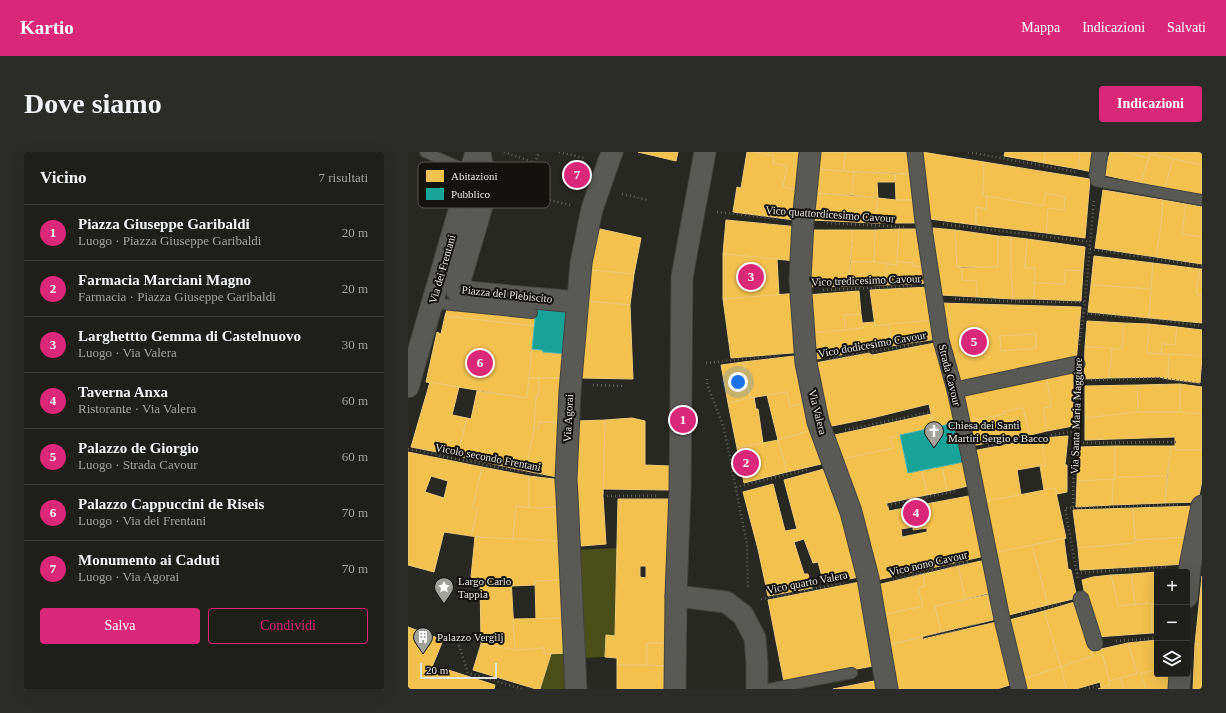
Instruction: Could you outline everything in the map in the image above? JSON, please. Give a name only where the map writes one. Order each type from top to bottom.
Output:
[{"type":"street","name":"Via dei Frentani","points":[[473,162],[476,152]]},
{"type":"street","name":"Piazza del Plebiscito","points":[[480,152],[482,162]]},
{"type":"street","name":"Via Agorai","points":[[576,689],[566,479],[570,391],[581,263],[592,209],[612,152]]},
{"type":"street","points":[[675,689],[676,596],[680,496],[682,277],[705,152]]},
{"type":"street","name":"Via Valera","points":[[810,152],[803,222],[800,280],[806,358],[818,422],[851,512],[869,582],[887,689]]},
{"type":"street","name":"Strada Cavour","points":[[915,152],[941,340],[968,450],[1002,619],[1019,689]]},
{"type":"street","points":[[1096,178],[1100,152]]},
{"type":"street","name":"Via dei Frentani","points":[[408,387],[460,208]]},
{"type":"street","name":"Piazza del Plebiscito","points":[[481,208],[457,290],[577,302]]},
{"type":"street","points":[[954,390],[1077,364]]},
{"type":"street","points":[[1190,569],[1202,506]]},
{"type":"street","points":[[676,596],[726,602],[743,614],[755,638],[757,689]]},
{"type":"street","points":[[1081,599],[1095,643]]},
{"type":"street","points":[[1179,689],[1180,677]]},
{"type":"lane","points":[[425,152],[448,162]]},
{"type":"lane","points":[[1096,178],[1202,200]]},
{"type":"lane","points":[[432,303],[532,313]]},
{"type":"lane","points":[[769,689],[852,673]]},
{"type":"path","points":[[504,152],[532,162]]},
{"type":"path","points":[[535,162],[539,152]]},
{"type":"path","points":[[968,152],[1096,178]]},
{"type":"path","name":"Via Santa Maria Maggiore","points":[[1074,508],[1077,364],[1085,302],[1096,178]]},
{"type":"path","name":"Vico quattordicesimo Cavour","points":[[711,211],[803,222],[924,225],[1090,242]]},
{"type":"path","points":[[1090,249],[1202,266]]},
{"type":"path","name":"Vico tredicesimo Cavour","points":[[800,291],[934,292],[977,299],[1033,302],[1085,302]]},
{"type":"path","points":[[1083,313],[1202,326]]},
{"type":"path","name":"Vico dodicesimo Cavour","points":[[706,370],[706,363],[806,358],[941,340]]},
{"type":"path","points":[[707,377],[707,384],[724,428],[747,544],[748,594]]},
{"type":"path","points":[[1076,380],[1159,378],[1202,384]]},
{"type":"path","points":[[823,435],[931,412]]},
{"type":"path","points":[[968,450],[1075,431]]},
{"type":"path","points":[[1075,443],[1176,442]]},
{"type":"path","name":"Vicolo secondo Frentani","points":[[408,449],[490,466],[566,479]]},
{"type":"path","points":[[736,487],[834,463]]},
{"type":"path","points":[[887,505],[976,487]]},
{"type":"path","points":[[603,496],[680,496]]},
{"type":"path","points":[[923,638],[1081,599],[1065,508],[1179,505]]},
{"type":"path","name":"Vico nono Cavour","points":[[869,582],[990,557]]},
{"type":"path","points":[[1077,573],[1190,566]]},
{"type":"path","name":"Vico quarto Valera","points":[[760,599],[869,582]]},
{"type":"path","points":[[455,634],[468,673],[523,689]]},
{"type":"path","points":[[1095,643],[1154,638]]},
{"type":"path","points":[[1085,689],[1100,685]]},
{"type":"green space","points":[[617,548],[615,636],[606,636],[605,657],[581,658],[574,550]]},
{"type":"green space","points":[[570,653],[571,689],[540,689],[551,654]]},
{"type":"building: Abitazioni","points":[[638,152],[678,152],[676,161]]},
{"type":"building: Abitazioni","points":[[747,152],[774,156],[773,163],[787,166],[783,187],[805,191],[802,221],[733,212],[737,187],[741,188]]},
{"type":"building: Abitazioni","points":[[754,152],[809,152],[805,191],[783,187],[787,166],[773,163],[774,156]]},
{"type":"building: Abitazioni","points":[[818,152],[846,152],[843,171],[817,169]]},
{"type":"building: Abitazioni","points":[[846,152],[913,152],[913,174],[843,171]]},
{"type":"building: Abitazioni","points":[[922,152],[984,162],[983,196],[987,196],[986,209],[976,207],[976,225],[930,219]]},
{"type":"building: Abitazioni","points":[[1005,152],[1045,152],[1044,163],[1004,156]]},
{"type":"building: Abitazioni","points":[[1045,152],[1080,152],[1078,169],[1044,163]]},
{"type":"building: Abitazioni","points":[[1080,152],[1097,152],[1093,172],[1078,169]]},
{"type":"building: Abitazioni","points":[[1110,152],[1125,152],[1149,158],[1141,183],[1104,175]]},
{"type":"building: Abitazioni","points":[[1125,152],[1156,152],[1155,155],[1150,154],[1149,158]]},
{"type":"building: Abitazioni","points":[[1156,152],[1202,152],[1202,165],[1155,155]]},
{"type":"building: Abitazioni","points":[[1150,154],[1173,159],[1165,188],[1141,183]]},
{"type":"building: Abitazioni","points":[[1173,159],[1202,165],[1202,195],[1165,188]]},
{"type":"building: Abitazioni","points":[[984,162],[1090,179],[1085,238],[1046,233],[1048,208],[1064,210],[1065,197],[1045,193],[1044,206],[983,196]]},
{"type":"building: Abitazioni","points":[[817,169],[854,172],[852,195],[815,193]]},
{"type":"building: Abitazioni","points":[[854,172],[895,174],[896,182],[877,182],[878,198],[852,195]]},
{"type":"building: Abitazioni","points":[[895,174],[913,174],[918,200],[896,200]]},
{"type":"building: Abitazioni","points":[[1103,190],[1163,200],[1156,257],[1095,248]]},
{"type":"building: Abitazioni","points":[[815,193],[878,198],[875,223],[812,220]]},
{"type":"building: Abitazioni","points":[[1045,193],[1065,197],[1064,210],[1048,208],[1046,233],[976,225],[976,207],[986,209],[987,196],[1044,206]]},
{"type":"building: Abitazioni","points":[[878,198],[918,200],[922,223],[875,223]]},
{"type":"building: Abitazioni","points":[[1163,200],[1186,204],[1182,234],[1202,237],[1202,264],[1156,257]]},
{"type":"building: Abitazioni","points":[[1186,204],[1202,207],[1202,237],[1182,234]]},
{"type":"building: Abitazioni","points":[[726,220],[799,227],[796,261],[723,254]]},
{"type":"building: Abitazioni","points":[[933,228],[955,230],[957,267],[962,268],[962,280],[977,281],[977,297],[941,295]]},
{"type":"building: Abitazioni","points":[[600,229],[641,238],[634,274],[590,270]]},
{"type":"building: Abitazioni","points":[[899,229],[897,265],[874,262],[875,230]]},
{"type":"building: Abitazioni","points":[[899,229],[921,229],[927,267],[913,266],[913,263],[897,262]]},
{"type":"building: Abitazioni","points":[[810,230],[853,230],[848,286],[806,287]]},
{"type":"building: Abitazioni","points":[[853,230],[875,230],[874,262],[851,262]]},
{"type":"building: Abitazioni","points":[[955,230],[998,236],[998,267],[957,267]]},
{"type":"building: Abitazioni","points":[[998,236],[1011,237],[1013,299],[977,297],[977,281],[962,280],[962,268],[998,267]]},
{"type":"building: Abitazioni","points":[[1011,237],[1027,239],[1025,268],[1035,268],[1034,299],[1013,299]]},
{"type":"building: Abitazioni","points":[[1027,239],[1085,247],[1083,271],[1065,270],[1065,284],[1034,283],[1035,268],[1025,268]]},
{"type":"building: Abitazioni","points":[[723,254],[777,259],[779,295],[723,299]]},
{"type":"building: Abitazioni","points":[[1094,256],[1153,263],[1151,289],[1091,285]]},
{"type":"building: Abitazioni","points":[[851,262],[874,262],[887,264],[885,285],[848,286]]},
{"type":"building: Abitazioni","points":[[897,262],[913,263],[913,266],[927,267],[930,283],[885,285],[887,264],[897,265]]},
{"type":"building: Abitazioni","points":[[1153,263],[1200,269],[1196,294],[1202,295],[1202,323],[1149,318]]},
{"type":"building: Abitazioni","points":[[1200,269],[1202,269],[1202,295],[1196,294]]},
{"type":"building: Abitazioni","points":[[590,270],[634,274],[630,305],[587,301]]},
{"type":"building: Abitazioni","points":[[1065,270],[1083,271],[1081,301],[1034,299],[1034,283],[1065,284]]},
{"type":"building: Abitazioni","points":[[1091,285],[1151,289],[1149,318],[1088,312]]},
{"type":"building: Abitazioni","points":[[930,287],[934,320],[875,326],[870,290]]},
{"type":"building: Abitazioni","points":[[859,291],[861,314],[844,315],[845,330],[813,333],[806,295]]},
{"type":"building: Abitazioni","points":[[452,293],[537,300],[534,326],[445,316]]},
{"type":"building: Abitazioni","points":[[799,293],[804,352],[731,358],[723,299]]},
{"type":"building: Abitazioni","points":[[587,301],[630,305],[633,379],[582,378],[584,328]]},
{"type":"building: Abitazioni","points":[[939,303],[1081,307],[1076,363],[959,387]],"holes":[[[1036,334],[1036,348],[1001,351],[1000,336]]]},
{"type":"building: Abitazioni","points":[[861,314],[863,328],[845,330],[844,315]]},
{"type":"building: Abitazioni","points":[[445,316],[534,326],[527,398],[426,382],[437,332],[441,334]]},
{"type":"building: Abitazioni","points":[[934,320],[937,339],[891,346],[889,324]]},
{"type":"building: Abitazioni","points":[[1087,321],[1124,323],[1122,349],[1085,347]]},
{"type":"building: Abitazioni","points":[[875,322],[875,326],[889,324],[891,346],[817,359],[813,333],[863,328],[862,323]]},
{"type":"building: Abitazioni","points":[[1124,323],[1149,324],[1147,353],[1169,354],[1168,379],[1159,377],[1109,378],[1112,348],[1122,349]]},
{"type":"building: Abitazioni","points":[[1149,324],[1177,327],[1175,345],[1162,344],[1161,354],[1147,353]]},
{"type":"building: Abitazioni","points":[[1177,327],[1202,330],[1202,356],[1161,354],[1162,344],[1175,345]]},
{"type":"building: Abitazioni","points":[[1036,334],[1036,348],[1001,351],[1000,336]]},
{"type":"building: Abitazioni","points":[[940,342],[959,422],[934,427],[929,404],[827,427],[815,363],[869,353],[872,355]]},
{"type":"building: Abitazioni","points":[[1085,347],[1112,348],[1109,378],[1084,379]]},
{"type":"building: Abitazioni","points":[[532,349],[542,350],[543,352],[564,354],[563,378],[529,378]]},
{"type":"building: Abitazioni","points":[[1169,354],[1202,356],[1200,383],[1168,379]]},
{"type":"building: Abitazioni","points":[[803,355],[811,401],[790,407],[787,392],[750,398],[743,362]]},
{"type":"building: Abitazioni","points":[[743,362],[750,398],[728,403],[721,365]]},
{"type":"building: Abitazioni","points":[[1073,367],[1073,426],[1047,431],[1043,408],[1051,407],[1046,373]]},
{"type":"building: Abitazioni","points":[[1046,373],[1051,407],[1043,408],[1047,431],[1030,435],[1023,408],[1004,411],[1005,414],[966,422],[959,391]]},
{"type":"building: Abitazioni","points":[[529,378],[539,378],[534,428],[526,471],[457,456],[467,418],[471,419],[477,391],[527,398]]},
{"type":"building: Abitazioni","points":[[539,378],[563,378],[563,423],[539,422],[538,429],[534,428]]},
{"type":"building: Abitazioni","points":[[430,382],[459,387],[452,415],[467,418],[457,456],[411,447]]},
{"type":"building: Abitazioni","points":[[1180,384],[1202,387],[1202,414],[1180,412]]},
{"type":"building: Abitazioni","points":[[1180,384],[1180,412],[1138,412],[1137,385]]},
{"type":"building: Abitazioni","points":[[1137,385],[1138,412],[1085,418],[1085,386]]},
{"type":"building: Abitazioni","points":[[787,392],[790,407],[811,401],[818,428],[778,440],[767,395]]},
{"type":"building: Abitazioni","points":[[754,397],[756,409],[758,409],[763,443],[737,448],[728,403]]},
{"type":"building: Abitazioni","points":[[1023,408],[1030,435],[971,446],[966,422],[1005,414],[1004,411]]},
{"type":"building: Abitazioni","points":[[1138,412],[1180,412],[1202,414],[1202,450],[1175,450],[1175,437],[1085,440],[1085,418]]},
{"type":"building: Abitazioni","points":[[931,414],[934,427],[890,438],[893,448],[838,460],[830,436]]},
{"type":"building: Abitazioni","points":[[632,418],[645,421],[645,465],[670,466],[670,490],[603,489],[605,420]]},
{"type":"building: Abitazioni","points":[[605,420],[603,496],[606,544],[581,546],[577,496],[577,421]]},
{"type":"building: Abitazioni","points":[[539,422],[563,423],[562,478],[526,471],[534,428],[538,429]]},
{"type":"building: Abitazioni","points":[[818,428],[830,462],[787,472],[778,440]]},
{"type":"building: Abitazioni","points":[[900,435],[908,473],[922,470],[927,495],[887,503],[889,511],[974,495],[985,556],[877,580],[838,460],[893,448],[890,438]],"holes":[[[913,527],[913,530],[927,528],[927,532],[902,537],[901,529]]]},
{"type":"building: Abitazioni","points":[[1068,436],[1065,465],[1067,465],[1067,492],[1057,494],[1055,488],[1044,490],[1040,466],[1045,465],[1042,438]]},
{"type":"building: Abitazioni","points":[[1042,438],[1045,465],[1017,470],[1021,495],[983,502],[972,451]]},
{"type":"building: Abitazioni","points":[[778,440],[787,472],[744,483],[737,448]]},
{"type":"building: Abitazioni","points":[[1115,446],[1171,446],[1167,476],[1115,477]]},
{"type":"building: Abitazioni","points":[[1115,446],[1115,480],[1077,481],[1078,447]]},
{"type":"building: Abitazioni","points":[[1171,446],[1175,446],[1175,450],[1202,450],[1202,480],[1198,502],[1165,503]]},
{"type":"building: Abitazioni","points":[[408,452],[482,467],[473,507],[478,509],[471,536],[444,532],[434,572],[408,565]],"holes":[[[431,476],[448,481],[444,498],[425,492]]]},
{"type":"building: Abitazioni","points":[[966,461],[972,485],[947,491],[942,466]]},
{"type":"building: Abitazioni","points":[[942,466],[947,491],[927,495],[922,470]]},
{"type":"building: Abitazioni","points":[[482,467],[529,476],[529,508],[516,506],[513,539],[471,536],[478,509],[473,507]]},
{"type":"building: Abitazioni","points":[[831,467],[864,576],[824,584],[818,562],[813,563],[804,539],[794,542],[804,574],[808,574],[812,588],[768,596],[758,549],[743,492],[773,484],[785,531],[797,529],[784,480]]},
{"type":"building: Abitazioni","points":[[529,476],[562,480],[562,507],[529,508]]},
{"type":"building: Abitazioni","points":[[1167,476],[1165,503],[1112,505],[1113,479],[1115,480],[1115,477]]},
{"type":"building: Abitazioni","points":[[1113,479],[1112,505],[1076,507],[1077,481]]},
{"type":"building: Abitazioni","points":[[1055,488],[1066,538],[994,553],[983,502]]},
{"type":"building: Abitazioni","points":[[618,499],[669,499],[667,643],[647,643],[647,665],[617,665],[617,658],[605,657],[606,635],[615,636]],"holes":[[[640,566],[646,566],[646,578],[640,577]]]},
{"type":"building: Abitazioni","points":[[516,506],[533,508],[562,507],[561,541],[513,539]]},
{"type":"building: Abitazioni","points":[[1197,506],[1191,537],[1135,540],[1133,508]]},
{"type":"building: Abitazioni","points":[[1133,508],[1135,543],[1078,548],[1073,510]]},
{"type":"building: Abitazioni","points":[[475,537],[561,541],[565,580],[535,581],[535,585],[511,586],[511,578],[480,580],[471,577]]},
{"type":"building: Abitazioni","points":[[1191,537],[1187,564],[1080,570],[1078,548],[1135,543],[1135,540]]},
{"type":"building: Abitazioni","points":[[1066,538],[1064,539],[1068,569],[1071,570],[1077,598],[1048,605],[1032,545]]},
{"type":"building: Abitazioni","points":[[1032,545],[1048,605],[1009,615],[994,553]]},
{"type":"building: Abitazioni","points":[[986,560],[994,592],[965,599],[958,566]]},
{"type":"building: Abitazioni","points":[[958,566],[965,599],[935,606],[941,632],[888,645],[883,615],[923,606],[918,588],[925,586],[923,574]]},
{"type":"building: Abitazioni","points":[[1154,572],[1154,603],[1135,604],[1131,574]]},
{"type":"building: Abitazioni","points":[[923,574],[925,586],[918,588],[923,606],[883,615],[877,585]]},
{"type":"building: Abitazioni","points":[[1131,574],[1135,604],[1118,606],[1111,575]]},
{"type":"building: Abitazioni","points":[[1111,575],[1118,606],[1152,603],[1152,633],[1096,637],[1091,625],[1082,580]]},
{"type":"building: Abitazioni","points":[[1202,576],[1202,645],[1195,644]]},
{"type":"building: Abitazioni","points":[[511,578],[515,650],[481,644],[480,580]]},
{"type":"building: Abitazioni","points":[[565,580],[568,618],[536,619],[535,581]]},
{"type":"building: Abitazioni","points":[[865,581],[879,665],[784,682],[768,600]]},
{"type":"building: Abitazioni","points":[[994,592],[1001,618],[993,620],[987,595]]},
{"type":"building: Abitazioni","points":[[987,595],[993,620],[941,632],[935,606]]},
{"type":"building: Abitazioni","points":[[1078,601],[1093,656],[1061,667],[1044,611]]},
{"type":"building: Abitazioni","points":[[1152,603],[1154,603],[1154,633],[1152,633]]},
{"type":"building: Abitazioni","points":[[1044,611],[1061,667],[1023,679],[1009,620]]},
{"type":"building: Abitazioni","points":[[568,618],[570,653],[544,654],[544,648],[515,650],[513,619]]},
{"type":"building: Abitazioni","points":[[1001,621],[1016,683],[997,689],[896,689],[888,645],[923,637],[923,639]]},
{"type":"building: Abitazioni","name":"Palazzo Vergilj","points":[[408,627],[443,640],[430,672],[440,676],[442,668],[495,685],[494,689],[408,689]]},
{"type":"building: Abitazioni","points":[[1154,640],[1154,671],[1137,674],[1128,643]]},
{"type":"building: Abitazioni","points":[[647,643],[667,643],[667,666],[647,665]]},
{"type":"building: Abitazioni","points":[[1128,643],[1137,674],[1109,681],[1101,649]]},
{"type":"building: Abitazioni","points":[[481,644],[515,650],[544,648],[544,654],[551,654],[540,689],[473,670]]},
{"type":"building: Abitazioni","points":[[1195,644],[1202,645],[1202,689],[1193,689]]},
{"type":"building: Abitazioni","points":[[1101,649],[1110,685],[1101,688],[1100,682],[1076,689],[1066,689],[1061,667],[1093,656],[1091,652]]},
{"type":"building: Abitazioni","points":[[617,665],[667,666],[667,689],[617,689]]},
{"type":"building: Abitazioni","points":[[1061,667],[1066,689],[1025,689],[1023,679]]},
{"type":"building: Abitazioni","points":[[1154,671],[1154,677],[1177,677],[1176,689],[1146,689],[1141,673]]},
{"type":"building: Abitazioni","points":[[1141,673],[1146,689],[1124,689],[1120,678]]},
{"type":"building: Abitazioni","points":[[1120,678],[1124,689],[1098,689],[1110,685],[1109,681]]},
{"type":"building: Abitazioni","points":[[879,680],[881,689],[833,689]]},
{"type":"building: Pubblico","points":[[537,300],[575,304],[567,354],[543,352],[542,350],[532,349]]},
{"type":"building: Pubblico","name":"Chiesa dei Santi Martiri Sergio e Bacco","points":[[959,422],[969,461],[908,473],[900,435]]},
{"type":"place","name":"Monumento ai Caduti","points":[[577,175]]},
{"type":"place","name":"Larghettto Gemma di Castelnuovo","points":[[751,277]]},
{"type":"place","name":"Palazzo de Giorgio","points":[[974,342]]},
{"type":"place","name":"Palazzo Cappuccini de Riseis","points":[[480,363]]},
{"type":"place","name":"Piazza Giuseppe Garibaldi","points":[[683,420]]},
{"type":"place","name":"Chiesa dei Santi Martiri Sergio e Bacco","points":[[934,448]]},
{"type":"place","name":"Farmacia Marciani Magno","points":[[746,463]]},
{"type":"place","name":"Taverna Anxa","points":[[916,513]]},
{"type":"place","name":"Largo Carlo Tappia","points":[[444,604]]},
{"type":"place","name":"Palazzo Vergilj","points":[[423,654]]}]
